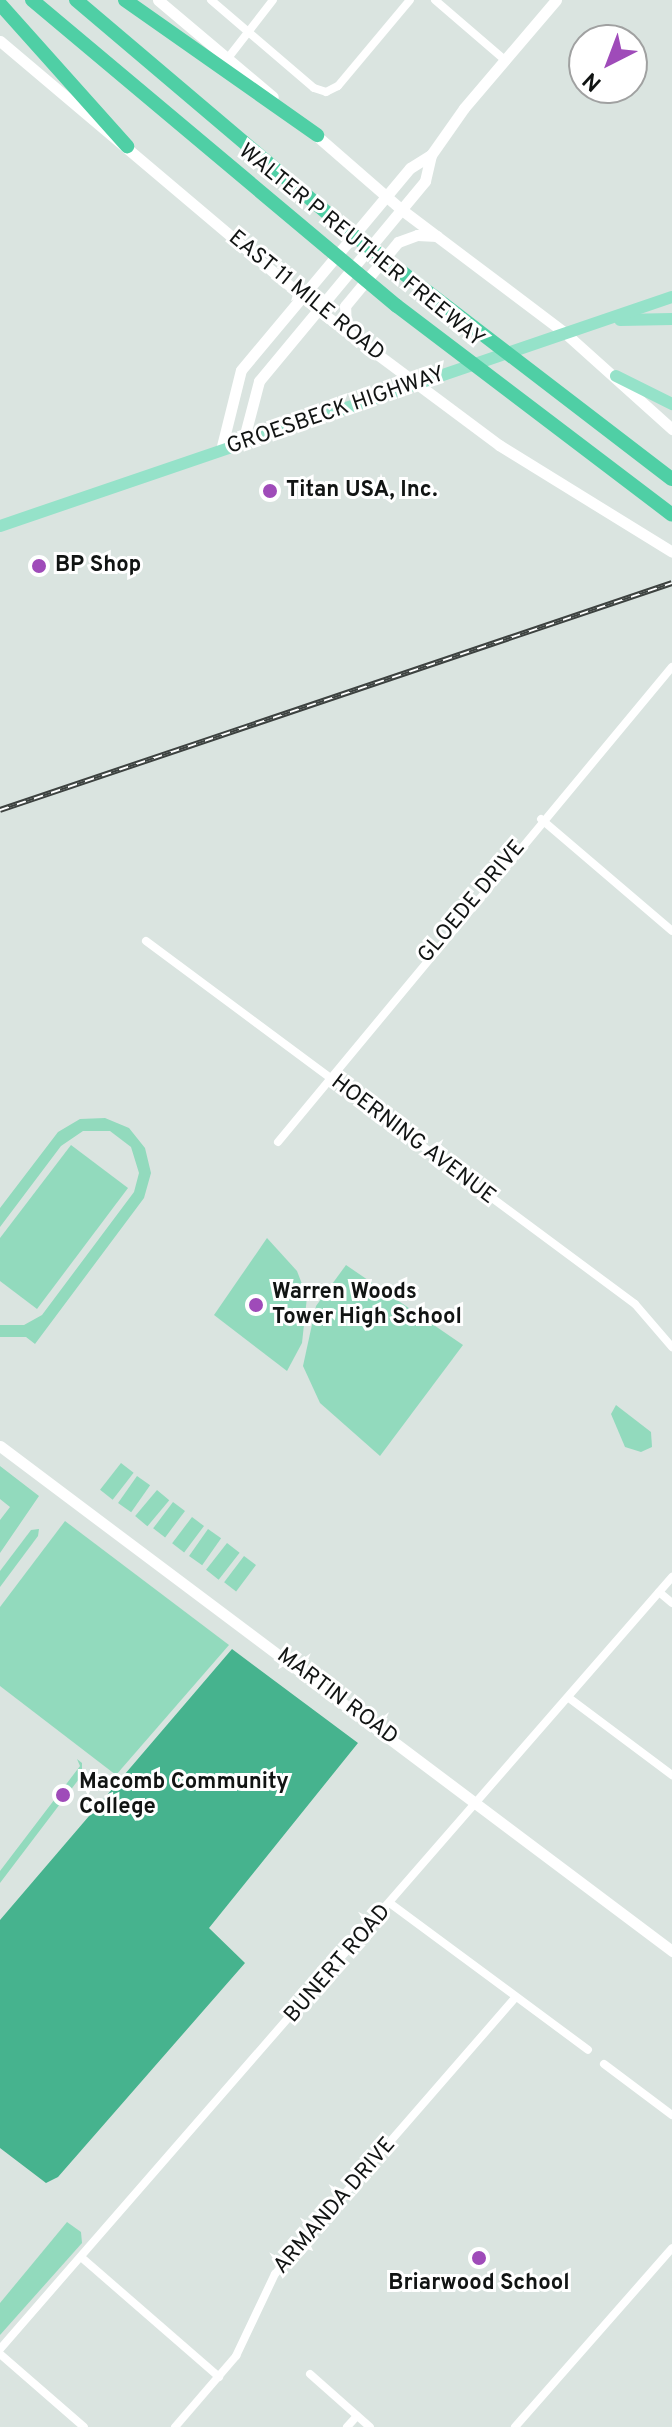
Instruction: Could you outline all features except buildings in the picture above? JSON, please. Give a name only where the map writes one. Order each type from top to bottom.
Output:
[{"type":"highway","name":"WALTER P REUTHER FREEWAY","points":[[32,0],[397,306],[672,515]]},
{"type":"highway","name":"WALTER P REUTHER FREEWAY","points":[[76,0],[347,230],[672,479]]},
{"type":"highway","points":[[125,0],[317,135]]},
{"type":"highway","points":[[0,4],[127,146]]},
{"type":"main road","points":[[158,0],[386,197],[565,333],[672,429]]},
{"type":"main road","points":[[221,450],[236,377],[410,168],[431,155],[556,0]]},
{"type":"main road","name":"EAST 11 MILE ROAD","points":[[0,41],[318,310],[516,457],[672,552]]},
{"type":"main road","points":[[243,442],[259,381],[425,181],[431,155]]},
{"type":"main road","points":[[346,331],[345,306],[403,239],[437,236]]},
{"type":"main road","name":"GROESBECK HIGHWAY","points":[[0,526],[672,297]]},
{"type":"main road","points":[[609,320],[672,319]]},
{"type":"main road","points":[[616,376],[672,404]]},
{"type":"main road","name":"MARTIN ROAD","points":[[0,1446],[672,1951]]},
{"type":"street","points":[[211,0],[326,92],[338,86],[410,0]]},
{"type":"street","points":[[228,58],[273,0]]},
{"type":"street","points":[[435,0],[506,61]]},
{"type":"street","name":"GLOEDE DRIVE","points":[[278,1142],[328,1076],[541,819],[672,667]]},
{"type":"street","points":[[541,819],[672,931]]},
{"type":"street","name":"HOERNING AVENUE","points":[[146,941],[635,1304],[672,1347]]},
{"type":"street","name":"BUNERT ROAD","points":[[0,2351],[479,1805],[672,1577]]},
{"type":"street","points":[[659,1592],[672,1603]]},
{"type":"street","points":[[569,1698],[672,1775]]},
{"type":"street","points":[[391,1904],[588,2050]]},
{"type":"street","name":"ARMANDA DRIVE","points":[[175,2427],[243,2345],[275,2274],[515,1998]]},
{"type":"street","points":[[604,2064],[672,2115]]},
{"type":"street","points":[[515,2427],[672,2248]]},
{"type":"street","points":[[81,2257],[219,2377]]},
{"type":"street","points":[[0,2351],[84,2427]]},
{"type":"street","points":[[310,2374],[370,2427]]},
{"type":"street","points":[[347,2427],[357,2416]]},
{"type":"green space","points":[[105,1118],[129,1128],[145,1148],[151,1173],[144,1198],[35,1344],[26,1337],[0,1337],[0,1325],[24,1325],[42,1315],[134,1192],[139,1173],[131,1147],[110,1131],[83,1131],[61,1146],[0,1227],[0,1208],[58,1132],[80,1119]]},
{"type":"green space","points":[[71,1145],[128,1188],[37,1309],[0,1281],[0,1238]]},
{"type":"green space","points":[[267,1238],[297,1271],[307,1297],[302,1343],[287,1371],[214,1315]]},
{"type":"green space","points":[[346,1265],[463,1345],[380,1456],[320,1403],[303,1366],[316,1306]]},
{"type":"green space","points":[[616,1405],[651,1432],[652,1447],[641,1452],[625,1447],[611,1414]]},
{"type":"green space","points":[[121,1463],[134,1473],[113,1500],[100,1490]]},
{"type":"green space","points":[[0,1466],[39,1496],[0,1553],[0,1520],[10,1507],[0,1499]]},
{"type":"green space","points":[[137,1476],[150,1485],[131,1512],[118,1503]]},
{"type":"green space","points":[[157,1490],[169,1500],[147,1526],[135,1516]]},
{"type":"green space","points":[[173,1502],[185,1511],[165,1537],[153,1528]]},
{"type":"green space","points":[[192,1517],[204,1526],[184,1552],[172,1543]]},
{"type":"green space","points":[[65,1521],[229,1645],[116,1775],[0,1686],[0,1607]]},
{"type":"green space","points":[[39,1529],[38,1536],[0,1587],[0,1571],[31,1530]]},
{"type":"green space","points":[[208,1529],[221,1538],[202,1565],[189,1556]]},
{"type":"green space","points":[[227,1543],[240,1553],[219,1580],[206,1570]]},
{"type":"green space","points":[[244,1556],[256,1565],[236,1591],[224,1582]]},
{"type":"green space","points":[[232,1649],[358,1743],[209,1928],[245,1963],[58,2177],[46,2183],[0,2148],[0,1920]]},
{"type":"green space","points":[[77,1759],[82,1763],[82,1775],[0,1883],[0,1871],[80,1766]]},
{"type":"green space","points":[[67,2222],[81,2232],[82,2243],[0,2335],[0,2303]]},
{"type":"railway","points":[[0,810],[672,583]]},
{"type":"place","name":"Titan USA, Inc.","points":[[270,491]]},
{"type":"place","name":"BP Shop","points":[[39,566]]},
{"type":"place","name":"Warren Woods Tower High School","points":[[256,1305]]},
{"type":"place","name":"Macomb Community College","points":[[63,1795]]},
{"type":"place","name":"Briarwood School","points":[[479,2258]]}]
